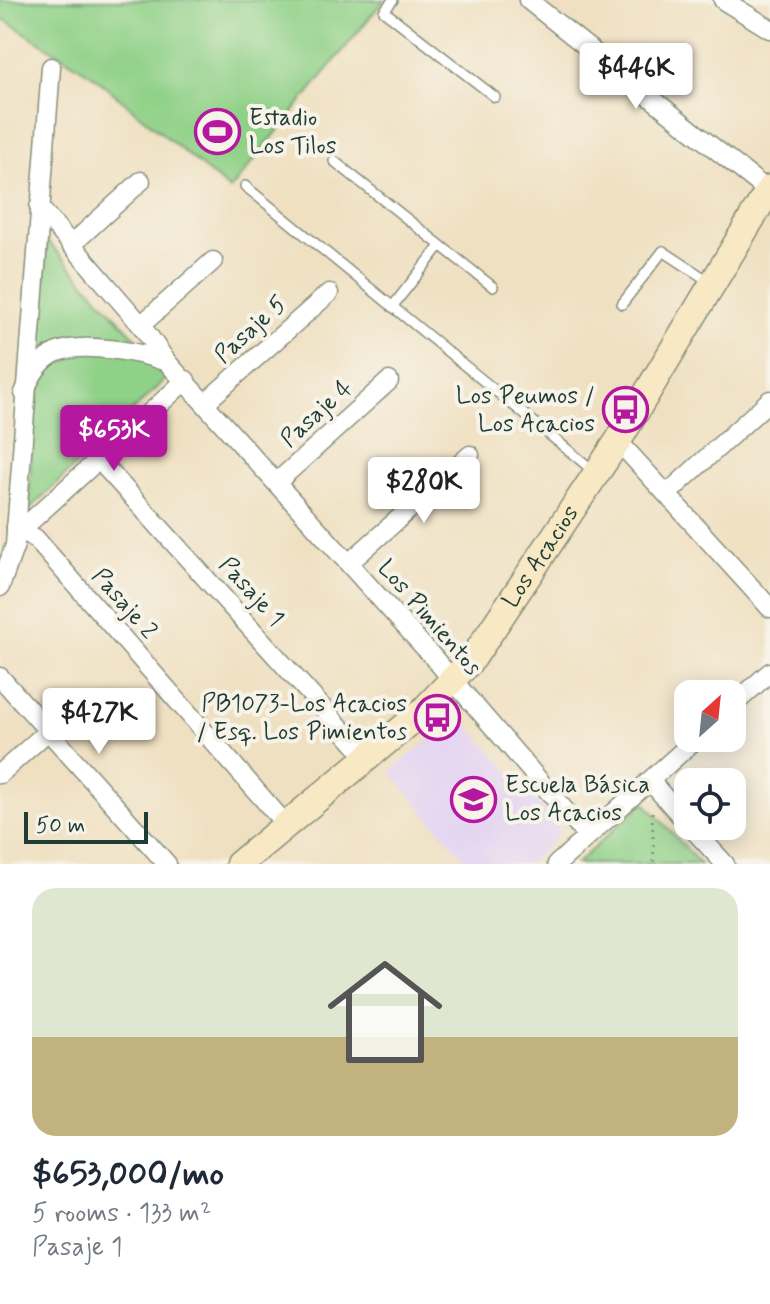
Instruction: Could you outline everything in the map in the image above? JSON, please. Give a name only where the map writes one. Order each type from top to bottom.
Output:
[{"type":"street","points":[[528,0],[769,190]]},
{"type":"street","points":[[723,0],[770,29]]},
{"type":"street","points":[[0,587],[13,557],[16,527],[51,67]]},
{"type":"street","points":[[71,245],[141,181]]},
{"type":"street","name":"Los Acacios","points":[[239,864],[453,682],[491,634],[618,441],[769,190]]},
{"type":"street","name":"Los Pimientos","points":[[39,207],[141,325],[167,362],[349,563],[587,836]]},
{"type":"street","points":[[141,325],[213,261]]},
{"type":"street","name":"Pasaje 5","points":[[206,402],[329,293]]},
{"type":"street","name":"Los Pimientos","points":[[24,393],[44,362],[66,349],[128,352],[167,362]]},
{"type":"street","points":[[16,527],[32,520],[186,380]]},
{"type":"street","name":"Pasaje 4","points":[[277,482],[389,381]]},
{"type":"street","points":[[667,494],[770,400]]},
{"type":"street","points":[[618,441],[770,608]]},
{"type":"street","points":[[349,563],[470,455]]},
{"type":"street","name":"Pasaje 1","points":[[98,459],[367,757]]},
{"type":"street","name":"Pasaje 2","points":[[16,527],[35,538],[286,825]]},
{"type":"street","points":[[746,693],[770,672]]},
{"type":"street","points":[[0,677],[167,864]]},
{"type":"street","points":[[0,774],[48,731]]},
{"type":"street","points":[[557,864],[587,836],[655,787],[685,752]]},
{"type":"street","points":[[655,787],[674,808]]},
{"type":"street","points":[[703,840],[725,864]]},
{"type":"lane","points":[[393,0],[384,11],[495,97]]},
{"type":"lane","points":[[334,161],[493,287]]},
{"type":"lane","points":[[245,186],[597,473]]},
{"type":"lane","points":[[392,307],[440,246]]},
{"type":"lane","points":[[622,304],[663,251],[713,284]]},
{"type":"path","points":[[654,864],[652,803],[655,787]]},
{"type":"shaded area","name":"Escuela Básica Los Acacios","points":[[459,715],[559,826],[557,838],[528,864],[469,864],[390,772]]},
{"type":"green space","name":"Estadio Los Tilos","points":[[0,0],[384,0],[230,190],[92,75],[0,17]]},
{"type":"green space","points":[[47,241],[170,375],[28,511]]},
{"type":"green space","points":[[644,802],[674,835],[674,840],[678,840],[700,864],[576,864]]},
{"type":"place","name":"Estadio Los Tilos","points":[[218,132]]},
{"type":"place","name":"Los Peumos / Los Acacios","points":[[626,410]]},
{"type":"place","name":"PB1073-Los Acacios / Esq. Los Pimientos","points":[[438,718]]},
{"type":"place","name":"Escuela Básica Los Acacios","points":[[474,799]]}]
